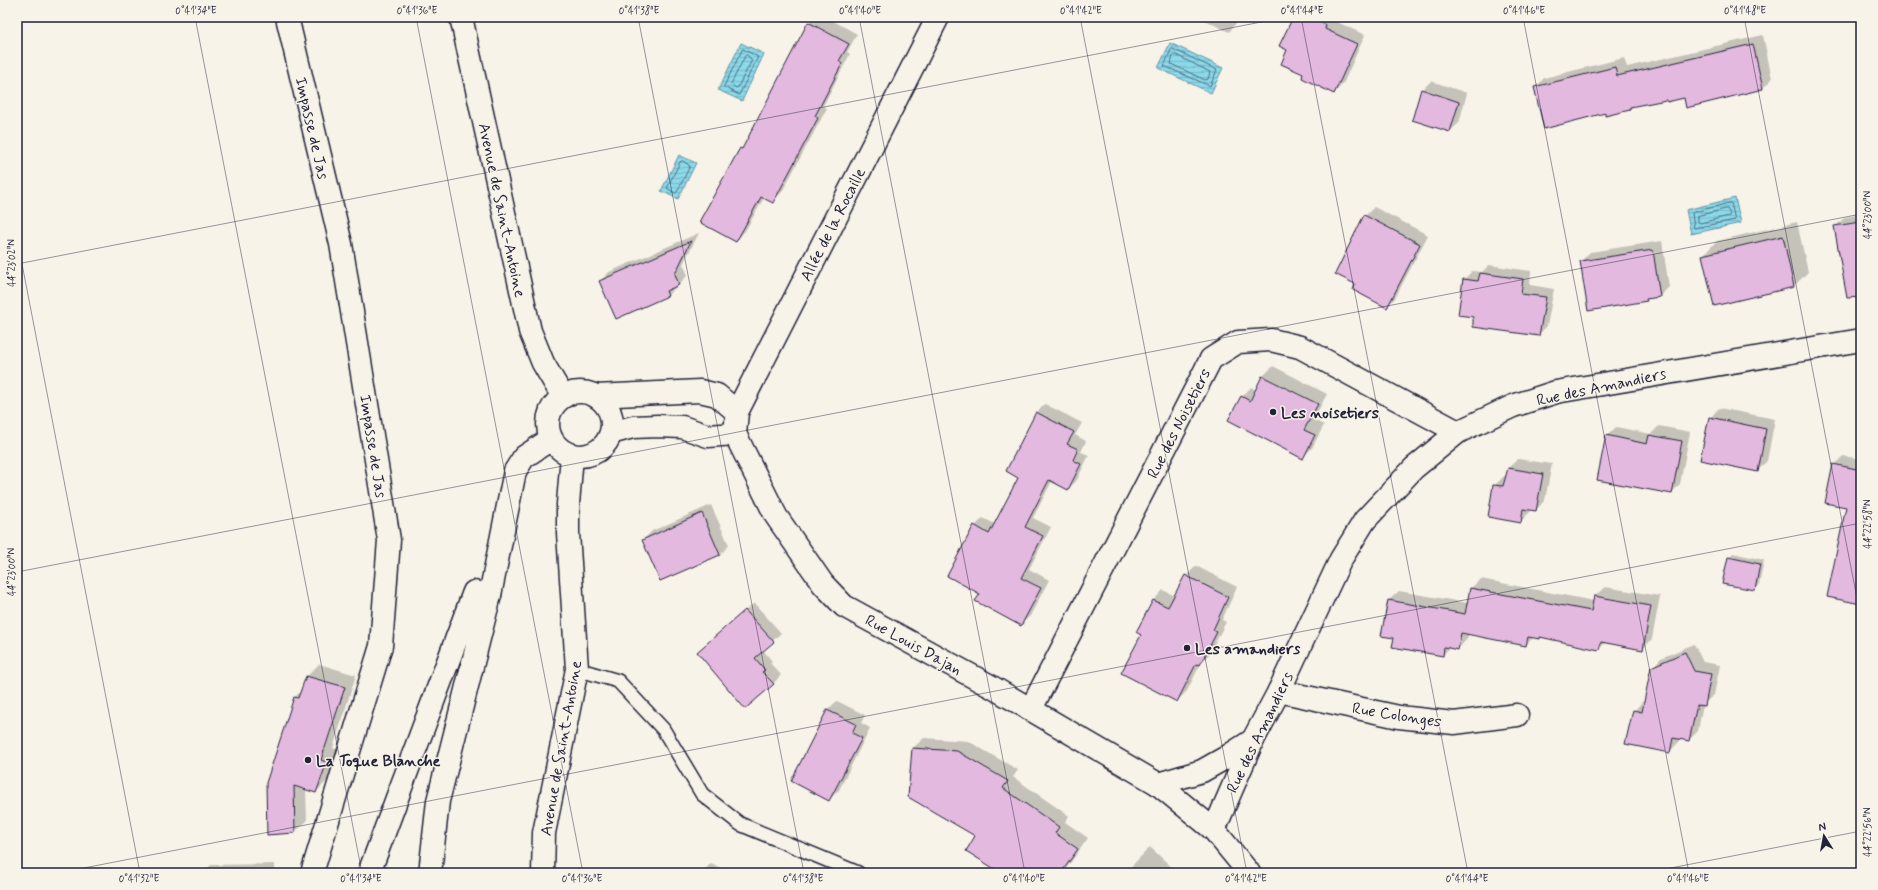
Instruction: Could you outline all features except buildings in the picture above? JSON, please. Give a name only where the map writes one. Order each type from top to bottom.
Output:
[{"type":"street","name":"Impasse de Jas","points":[[287,17],[340,244],[389,540],[381,646],[312,873]]},
{"type":"street","name":"Avenue de Saint-Antoine","points":[[461,17],[530,331],[543,363],[563,397]]},
{"type":"street","name":"Allée de la Rocaille","points":[[735,434],[737,412],[938,17]]},
{"type":"street","name":"Rue des Noisetiers","points":[[1031,709],[1211,360],[1238,342],[1271,340],[1300,347],[1458,432]]},
{"type":"street","name":"Rue des Amandiers","points":[[1214,830],[1252,740],[1279,691],[1341,559],[1365,520],[1414,468],[1458,432],[1513,406],[1556,392],[1861,340]]},
{"type":"street","points":[[596,396],[700,391],[717,395],[737,412]]},
{"type":"street","points":[[588,392],[596,396],[604,402],[610,411],[612,422],[608,442],[601,449],[582,457],[572,455],[556,446],[551,439],[548,425],[550,411],[555,402],[571,393],[588,392]]},
{"type":"street","points":[[611,433],[633,427],[658,426],[682,427],[708,436],[735,434]]},
{"type":"street","name":"Rue Louis Dajan","points":[[735,434],[776,516],[823,584],[844,606],[1031,709],[1158,784],[1214,830],[1249,873]]},
{"type":"street","points":[[430,873],[438,801],[490,595],[514,471],[524,458],[551,439]]},
{"type":"street","name":"Avenue de Saint-Antoine","points":[[543,873],[544,833],[577,669],[568,533],[568,504],[572,455]]},
{"type":"street","points":[[369,873],[474,592],[490,595]]},
{"type":"street","name":"Rue Colonges","points":[[1279,691],[1399,717],[1454,723],[1517,715]]},
{"type":"street","points":[[1158,784],[1202,771],[1226,758],[1252,740]]},
{"type":"lane","points":[[577,669],[618,681],[664,729],[702,794],[740,824],[858,873]]},
{"type":"water","points":[[741,43],[764,54],[742,101],[718,90]]},
{"type":"water","points":[[1170,43],[1223,68],[1211,93],[1158,68]]},
{"type":"water","points":[[679,155],[696,163],[678,199],[661,191]]},
{"type":"water","points":[[1735,198],[1741,223],[1691,234],[1686,210]]},
{"type":"place","name":"Les noisetiers","points":[[1273,412]]},
{"type":"place","name":"Les amandiers","points":[[1187,648]]},
{"type":"place","name":"La Toque Blanche","points":[[308,760]]}]
